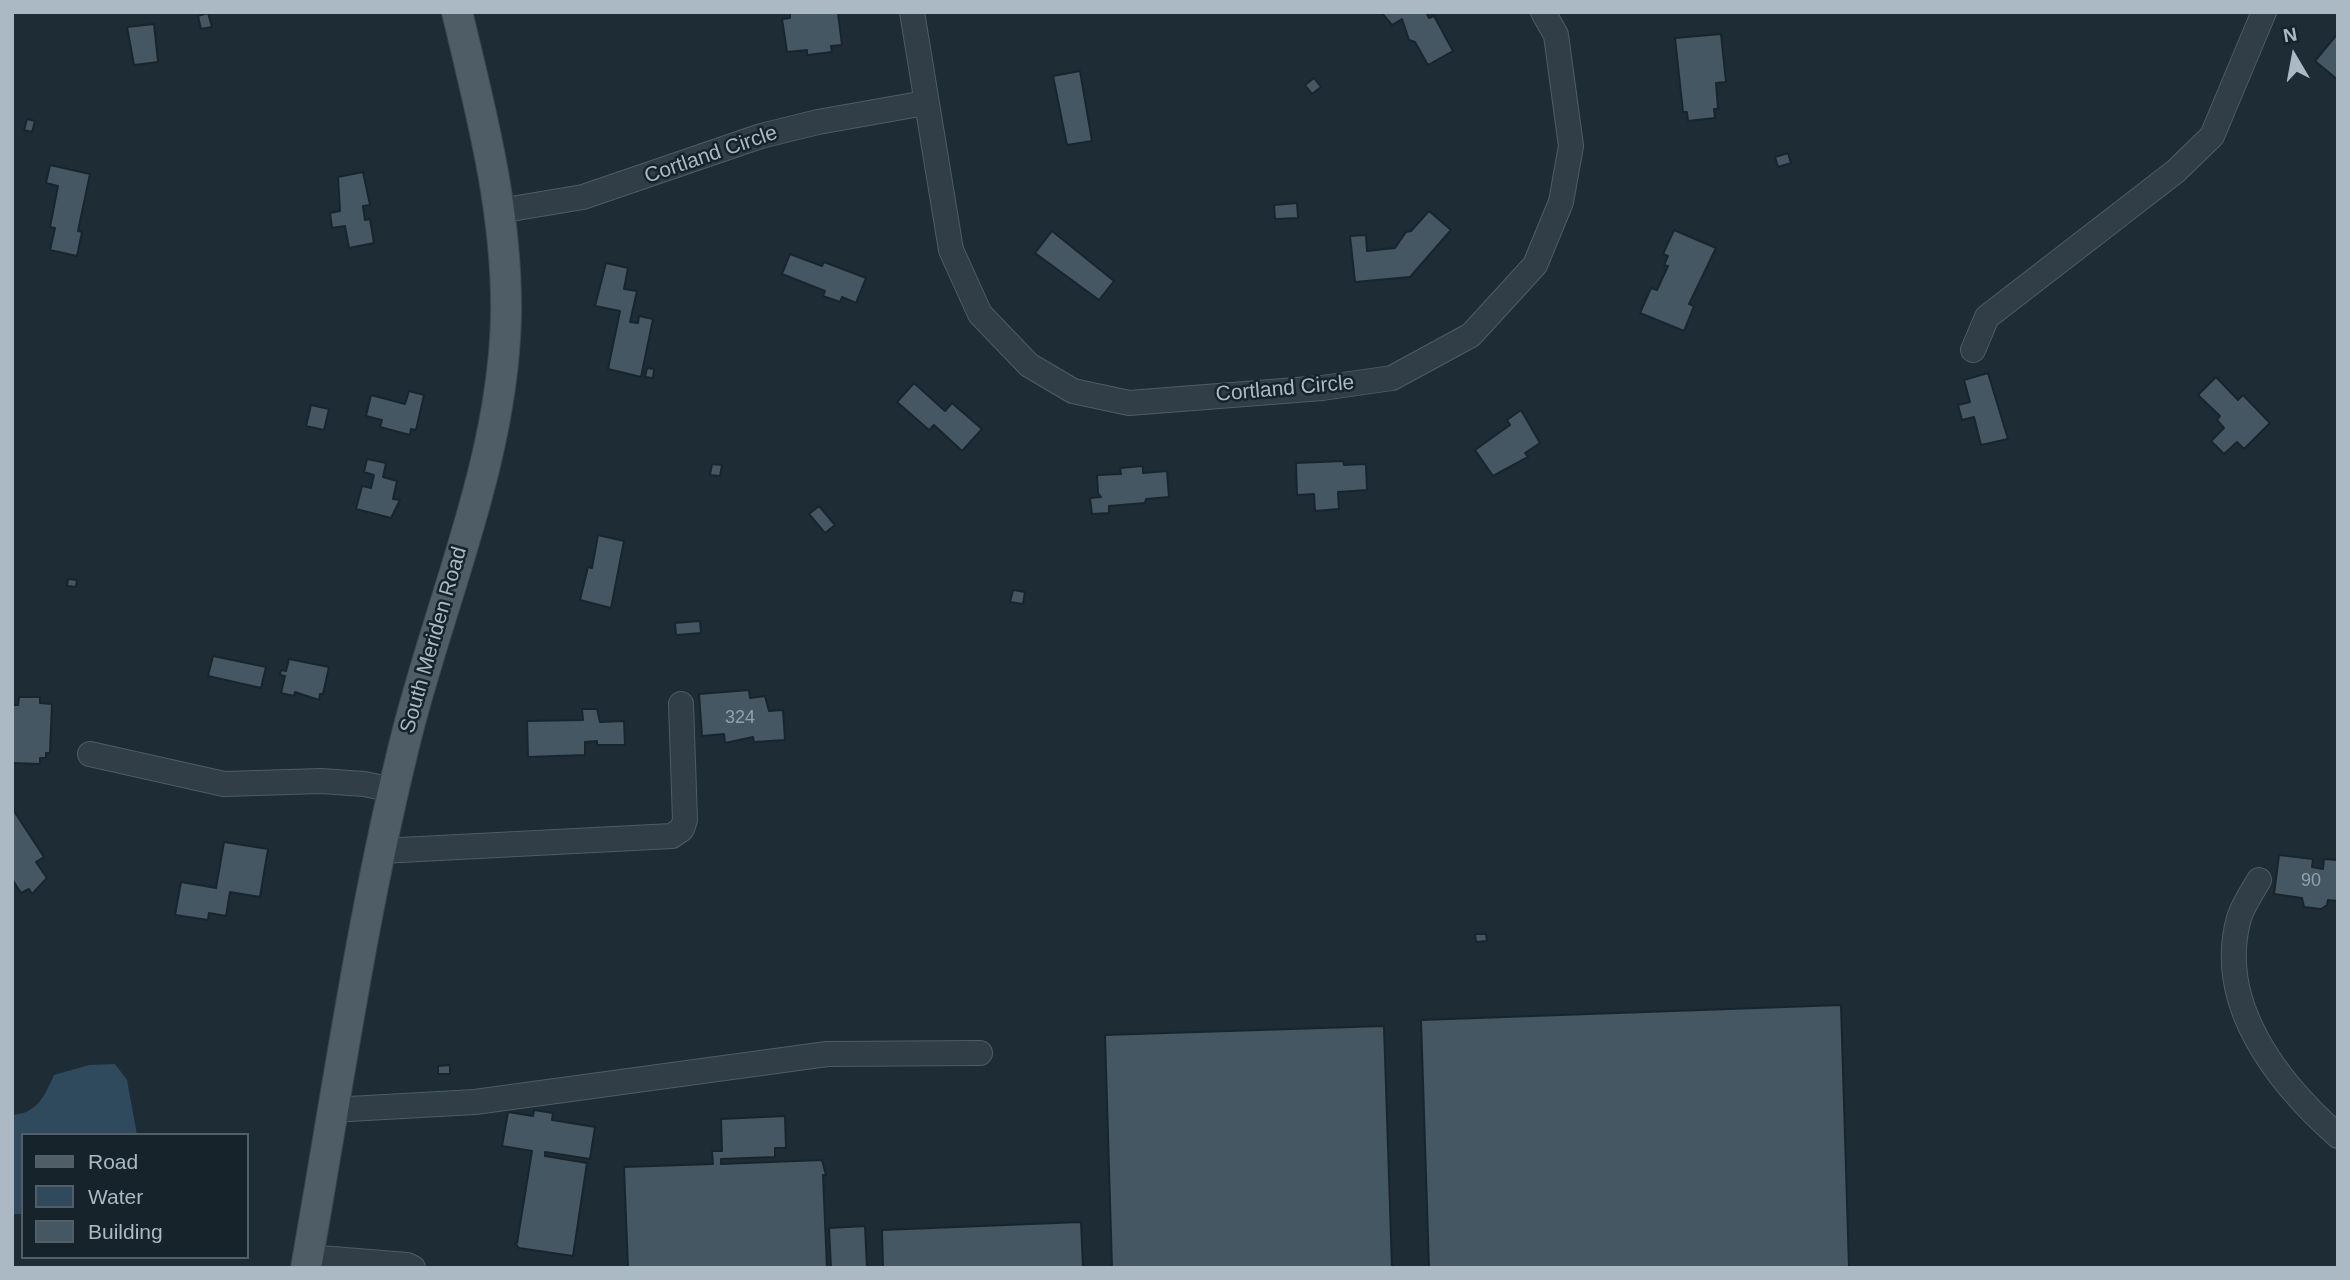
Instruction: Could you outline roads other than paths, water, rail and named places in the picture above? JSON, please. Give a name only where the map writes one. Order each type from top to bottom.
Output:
[{"type":"main road","name":"South Meriden Road","points":[[307,1262],[331,1110],[394,790],[493,426],[506,314],[499,211],[486,139],[457,12]]},
{"type":"street","name":"Cortland Circle","points":[[912,12],[951,250],[980,314],[1029,365],[1073,391],[1129,403],[1322,388],[1392,378],[1471,335],[1535,265],[1561,202],[1571,146],[1556,35],[1543,12]]},
{"type":"street","points":[[1973,350],[1987,317],[2176,171],[2212,136],[2264,12]]},
{"type":"street","name":"Cortland Circle","points":[[499,211],[583,197],[761,136],[818,122],[925,103]]},
{"type":"street","points":[[381,851],[672,836],[682,829],[685,820],[681,704]]},
{"type":"street","points":[[90,754],[225,784],[321,781],[364,783],[394,790]]},
{"type":"street","points":[[2259,880],[2240,916],[2234,942],[2243,1010],[2269,1063],[2307,1108],[2338,1136]]},
{"type":"street","points":[[331,1110],[475,1102],[827,1054],[980,1053]]},
{"type":"street","points":[[307,1262],[407,1265],[413,1268]]},
{"type":"water","points":[[115,1064],[127,1080],[137,1133],[21,1133],[21,1214],[12,1214],[12,1115],[21,1114],[34,1107],[54,1075],[89,1065]]}]
